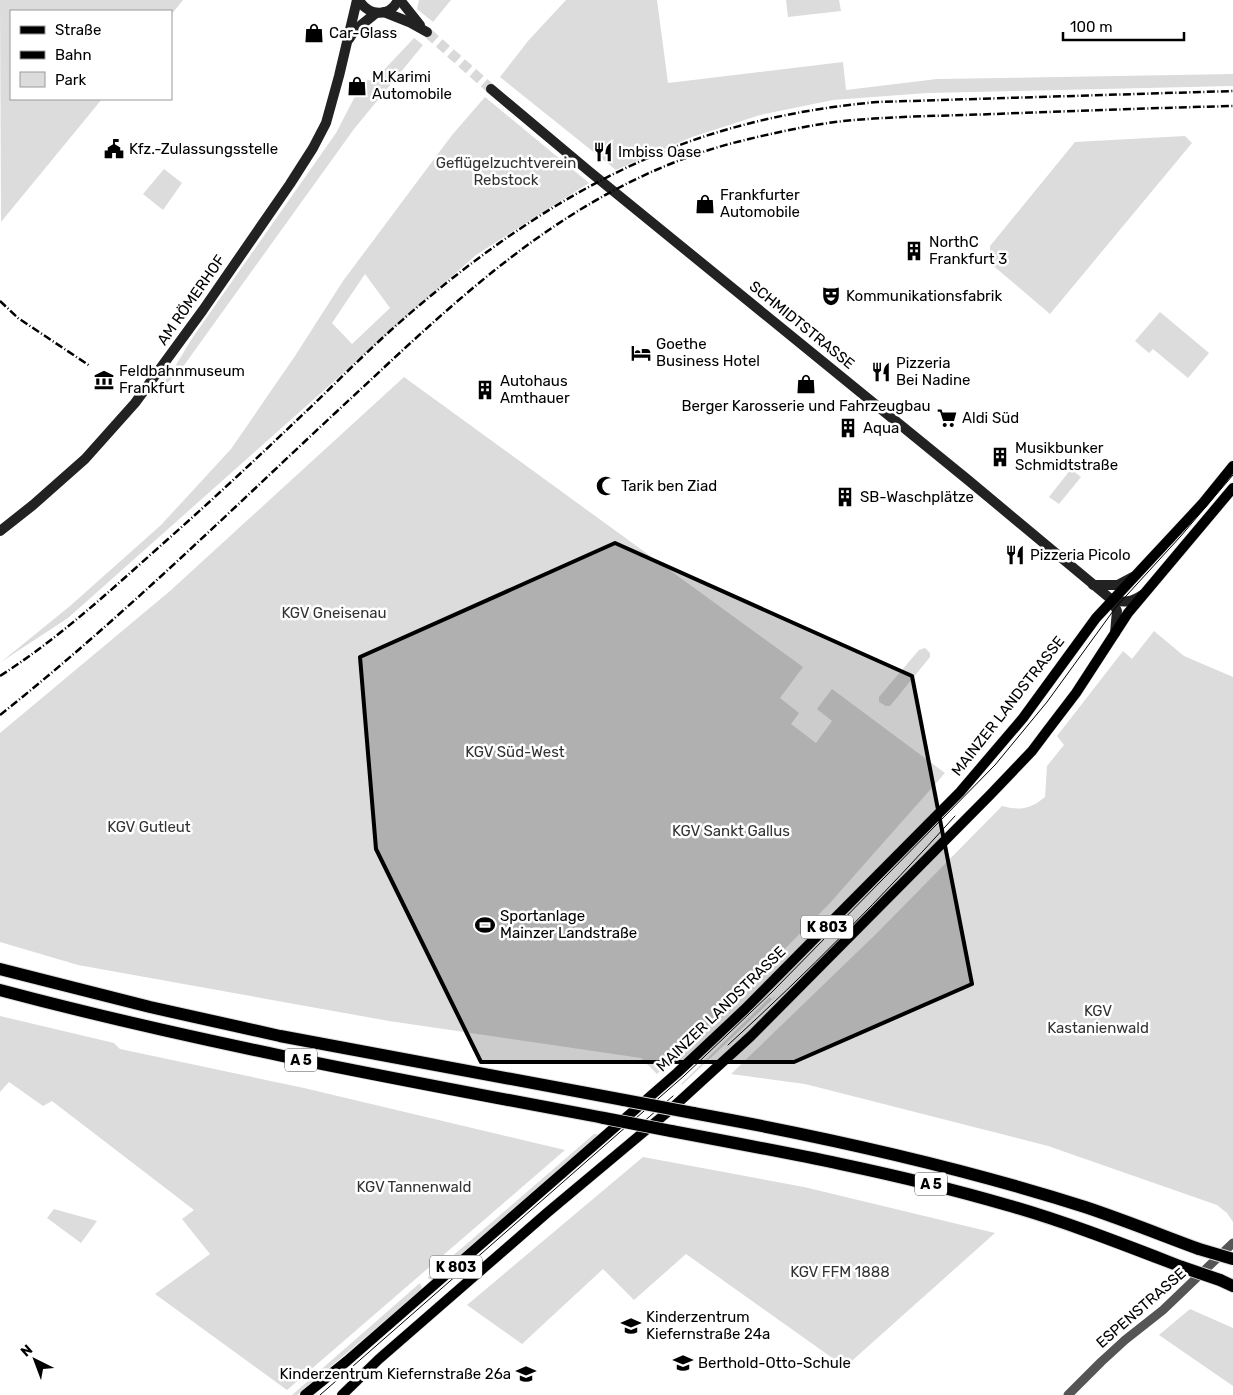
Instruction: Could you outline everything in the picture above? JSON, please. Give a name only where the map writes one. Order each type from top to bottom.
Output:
[{"type":"highway","name":"A 5","points":[[0,969],[150,1007],[280,1036],[791,1131],[936,1164],[1087,1208],[1199,1249],[1233,1259]]},
{"type":"highway","name":"A 5","points":[[0,990],[50,1004],[283,1057],[799,1155],[926,1183],[1008,1205],[1086,1231],[1233,1286]]},
{"type":"main road","points":[[358,0],[364,7],[410,22],[428,33],[414,20],[399,0]]},
{"type":"main road","name":"AM RÖMERHOF","points":[[0,531],[87,457],[135,403],[203,310],[313,148],[326,123],[358,0]]},
{"type":"main road","name":"AM RÖMERHOF","points":[[346,44],[355,30],[380,12],[391,9],[399,0]]},
{"type":"main road","name":"SCHMIDTSTRASSE","points":[[491,89],[1112,600]]},
{"type":"main road","name":"MAINZER LANDSTRASSE","points":[[305,1395],[375,1337],[710,1043],[960,792],[1023,718],[1089,628],[1112,600],[1202,503],[1233,466]]},
{"type":"main road","points":[[1115,634],[1128,613],[1233,488]]},
{"type":"main road","points":[[1093,585],[1118,585],[1136,575]]},
{"type":"main road","points":[[1112,600],[1120,602],[1131,601],[1146,592]]},
{"type":"main road","points":[[1112,600],[1117,611],[1115,634]]},
{"type":"main road","name":"K 803","points":[[342,1395],[379,1359],[500,1253],[670,1110],[777,1010],[1032,751],[1076,694],[1115,634]]},
{"type":"street","name":"ESPENSTRASSE","points":[[1068,1395],[1101,1362],[1163,1310],[1233,1243]]},
{"type":"highlighted area","points":[[615,543],[912,676],[972,984],[794,1062],[481,1062],[376,849],[360,657]]},
{"type":"green space","points":[[0,0],[183,0],[172,14],[172,10],[10,10],[10,100],[101,100],[1,222]]},
{"type":"green space","points":[[419,0],[451,0],[433,22],[417,9]]},
{"type":"green space","points":[[566,0],[657,0],[668,83],[843,62],[846,90],[937,79],[1233,74],[1233,86],[927,93],[833,100],[760,115],[692,137],[616,170],[500,77],[528,41]]},
{"type":"green space","points":[[786,0],[839,0],[841,11],[788,17]]},
{"type":"green space","points":[[414,38],[423,45],[354,129],[185,364],[154,397],[193,337],[336,133],[363,81],[377,79]]},
{"type":"green space","name":"Geflügelzuchtverein Rebstock","points":[[485,97],[589,183],[476,255],[68,618],[1,662],[70,606],[161,525],[231,449],[295,356],[343,281],[452,135]],"holes":[[[365,274],[390,308],[352,344],[332,323]]]},
{"type":"green space","points":[[1185,136],[1192,143],[1050,314],[990,263],[990,246],[1075,142]]},
{"type":"green space","points":[[164,169],[182,183],[163,210],[143,194]]},
{"type":"green space","points":[[1160,312],[1209,353],[1188,378],[1153,349],[1149,353],[1135,341]]},
{"type":"green space","points":[[404,377],[803,667],[780,698],[799,713],[791,724],[816,743],[832,721],[817,709],[832,689],[945,773],[829,904],[709,1026],[657,1074],[641,1058],[389,1021],[78,965],[0,942],[0,733],[170,591]]},
{"type":"green space","points":[[1071,469],[1081,477],[1059,504],[1049,497]]},
{"type":"green space","name":"KGV Kastanienwald","points":[[1154,631],[1184,656],[1233,677],[1233,1222],[1227,1213],[1217,1205],[1048,1146],[805,1084],[731,1074],[876,934],[1002,806],[1025,808],[1045,797],[1047,766],[1064,745],[1057,736],[1123,651],[1132,659]]},
{"type":"green space","points":[[925,648],[930,653],[930,657],[890,706],[879,702],[879,697],[919,650]]},
{"type":"green space","points":[[770,997],[772,999],[775,997],[682,1085],[681,1084]]},
{"type":"green space","name":"KGV Tannenwald","points":[[0,1016],[114,1043],[120,1049],[304,1088],[565,1150],[287,1390],[155,1294],[210,1254],[182,1219],[194,1210],[52,1101],[43,1106],[9,1082],[0,1092]]},
{"type":"green space","points":[[594,1134],[601,1135],[436,1278],[432,1280],[427,1278]]},
{"type":"green space","name":"KGV FFM 1888","points":[[643,1157],[804,1187],[995,1233],[845,1367],[686,1254],[634,1300],[603,1269],[522,1344],[467,1305]]},
{"type":"green space","points":[[54,1209],[97,1221],[81,1243],[47,1218]]},
{"type":"green space","points":[[420,1283],[422,1288],[419,1292],[297,1395],[292,1395]]},
{"type":"green space","points":[[1190,1309],[1233,1328],[1233,1386],[1159,1335]]},
{"type":"tunnel","points":[[428,33],[491,89]]},
{"type":"tram line","points":[[320,1395],[684,1076],[772,992],[995,765],[1047,702],[1116,607],[1233,475]]},
{"type":"tram line","points":[[728,1045],[844,934],[955,816]]},
{"type":"tram line","points":[[641,1124],[673,1096]]},
{"type":"railway","points":[[0,676],[44,645],[127,576],[232,481],[378,342],[458,274],[530,222],[607,177],[647,158],[711,134],[758,121],[829,108],[877,102],[1233,91]]},
{"type":"railway","points":[[0,715],[128,606],[378,373],[468,292],[514,255],[563,220],[615,190],[670,164],[729,144],[835,122],[915,116],[1233,106]]},
{"type":"railway","points":[[0,301],[18,318],[90,366]]},
{"type":"place","name":"Car-Glass","points":[[314,33]]},
{"type":"place","name":"M.Karimi Automobile","points":[[357,86]]},
{"type":"place","name":"Kfz.-Zulassungsstelle","points":[[114,149]]},
{"type":"place","name":"Imbiss Oase","points":[[603,152]]},
{"type":"place","name":"Frankfurter Automobile","points":[[705,204]]},
{"type":"place","name":"NorthC Frankfurt 3","points":[[914,251]]},
{"type":"place","name":"Kommunikationsfabrik","points":[[831,296]]},
{"type":"place","name":"Goethe Business Hotel","points":[[641,353]]},
{"type":"place","name":"Pizzeria Bei Nadine","points":[[881,372]]},
{"type":"place","name":"Feldbahnmuseum Frankfurt","points":[[104,380]]},
{"type":"place","name":"Berger Karosserie und Fahrzeugbau","points":[[806,384]]},
{"type":"place","name":"Autohaus Amthauer","points":[[485,390]]},
{"type":"place","name":"Aldi Süd","points":[[947,418]]},
{"type":"place","name":"Aqua","points":[[848,428]]},
{"type":"place","name":"Musikbunker Schmidtstraße","points":[[1000,457]]},
{"type":"place","name":"Tarik ben Ziad","points":[[606,486]]},
{"type":"place","name":"SB-Waschplätze","points":[[845,497]]},
{"type":"place","name":"Pizzeria Picolo","points":[[1015,555]]},
{"type":"place","name":"Sportanlage Mainzer Landstraße","points":[[485,925]]},
{"type":"place","name":"Kinderzentrum Kiefernstraße 24a","points":[[631,1326]]},
{"type":"place","name":"Berthold-Otto-Schule","points":[[683,1363]]},
{"type":"place","name":"Kinderzentrum Kiefernstraße 26a","points":[[526,1374]]},
{"type":"park label","name":"KGV Gneisenau","points":[[334,613]]},
{"type":"park label","name":"KGV Süd-West","points":[[515,752]]},
{"type":"park label","name":"KGV Gutleut","points":[[149,827]]},
{"type":"park label","name":"KGV Sankt Gallus","points":[[731,831]]}]
